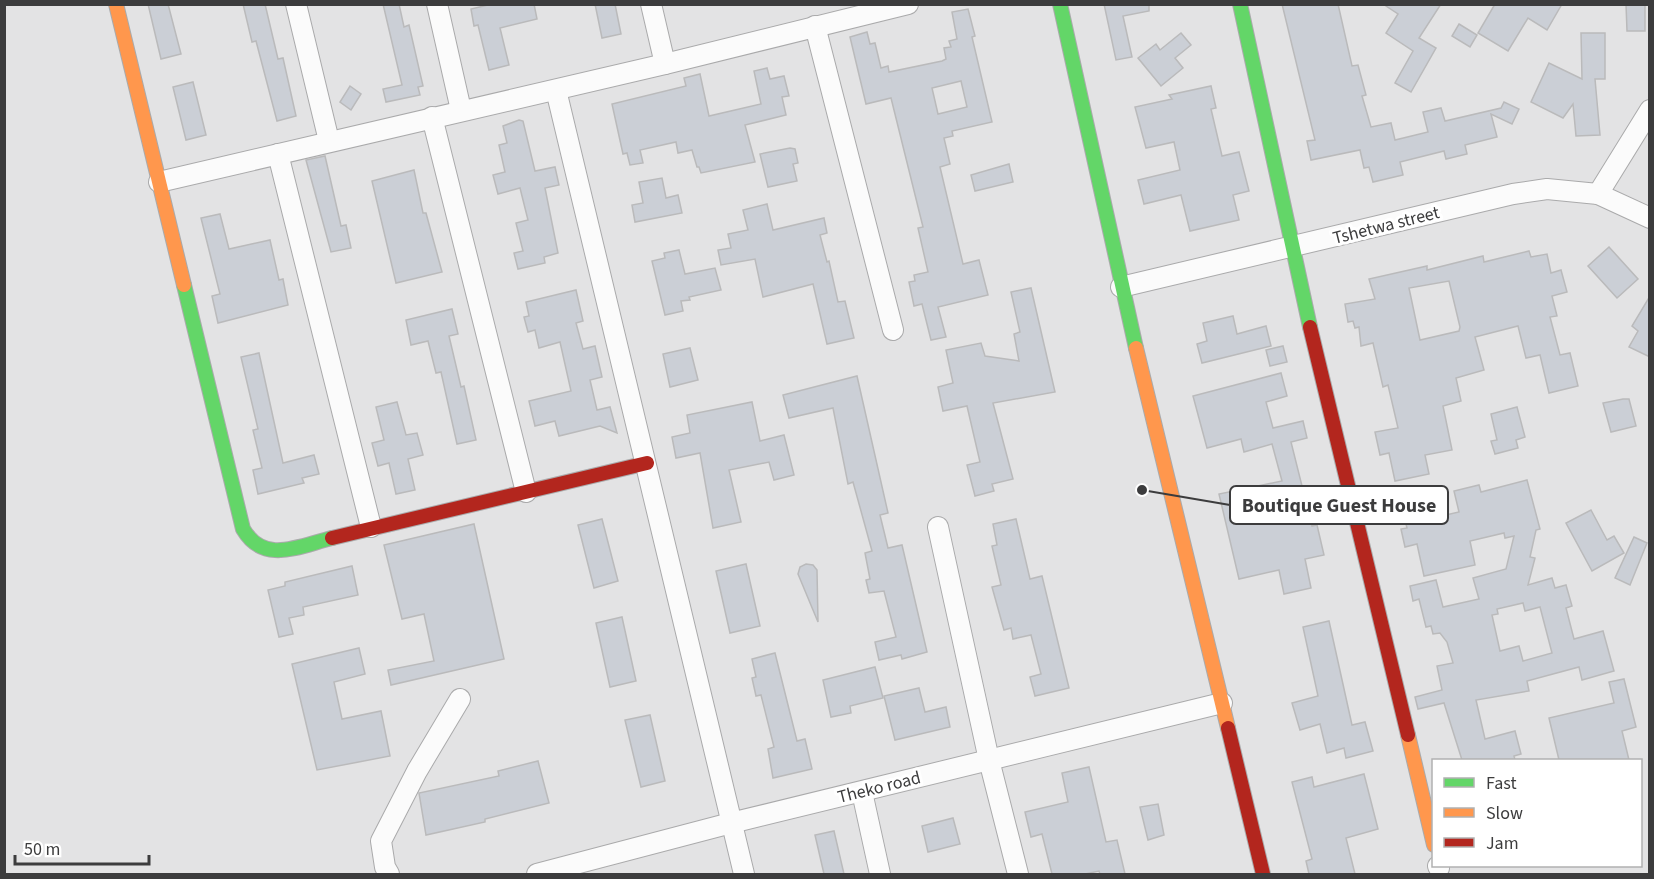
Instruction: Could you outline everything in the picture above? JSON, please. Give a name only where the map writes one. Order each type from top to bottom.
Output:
[{"type":"street","points":[[116,4],[243,529],[252,544],[261,550],[276,551],[647,463]]},
{"type":"street","points":[[296,4],[329,141]]},
{"type":"street","points":[[437,4],[461,110]]},
{"type":"street","points":[[651,4],[665,64]]},
{"type":"street","points":[[1060,4],[1121,287],[1263,874]]},
{"type":"street","points":[[1240,4],[1291,248],[1432,837]]},
{"type":"street","points":[[159,182],[665,64],[896,6]]},
{"type":"street","points":[[815,26],[893,330]]},
{"type":"street","points":[[556,90],[744,874]]},
{"type":"street","points":[[1598,194],[1650,110]]},
{"type":"street","points":[[432,117],[526,492]]},
{"type":"street","points":[[278,154],[371,527]]},
{"type":"street","name":"Tshetwa street","points":[[1121,287],[1513,194],[1547,189],[1598,194],[1650,218]]},
{"type":"street","points":[[938,527],[989,760],[1018,874]]},
{"type":"street","points":[[389,874],[381,841],[417,771],[460,699]]},
{"type":"street","name":"Theko road","points":[[537,874],[560,872],[732,823],[1222,703]]},
{"type":"street","points":[[862,792],[880,874]]},
{"type":"building","points":[[148,4],[168,4],[181,54],[161,59]]},
{"type":"building","points":[[243,4],[265,4],[278,59],[283,58],[296,116],[277,121],[256,41],[252,42]]},
{"type":"building","points":[[383,4],[399,4],[404,27],[409,25],[423,86],[418,87],[420,95],[386,102],[383,89],[402,85]]},
{"type":"building","points":[[492,4],[534,4],[537,19],[500,28],[509,65],[489,70],[478,25],[474,26],[471,9]]},
{"type":"building","points":[[595,4],[615,4],[621,34],[602,38]]},
{"type":"building","points":[[1104,4],[1149,4],[1149,11],[1123,16],[1132,57],[1116,60]]},
{"type":"building","points":[[1282,4],[1338,4],[1352,66],[1358,65],[1366,95],[1362,96],[1371,127],[1391,123],[1395,140],[1428,132],[1423,112],[1441,108],[1445,121],[1501,108],[1504,102],[1519,109],[1512,124],[1491,114],[1497,137],[1465,145],[1467,154],[1446,159],[1444,151],[1400,162],[1403,175],[1373,182],[1369,167],[1364,168],[1360,150],[1311,160],[1307,141],[1315,140]]},
{"type":"building","points":[[1383,4],[1441,4],[1419,38],[1436,48],[1411,92],[1395,83],[1413,51],[1386,33],[1398,14]]},
{"type":"building","points":[[1495,4],[1562,4],[1547,30],[1528,18],[1508,51],[1478,33]]},
{"type":"building","points":[[1626,4],[1645,4],[1645,31],[1627,31]]},
{"type":"building","points":[[968,9],[975,36],[972,37],[992,122],[952,131],[953,136],[944,138],[950,164],[940,167],[963,264],[979,260],[988,295],[938,307],[946,337],[931,340],[922,304],[914,306],[909,282],[915,281],[914,275],[928,272],[918,228],[923,227],[891,98],[866,104],[850,37],[867,32],[870,44],[875,43],[881,68],[888,66],[889,72],[942,61],[946,59],[944,48],[951,47],[949,41],[957,39],[952,12]],"holes":[[[961,81],[967,107],[938,114],[932,88]]]},
{"type":"building","points":[[1459,24],[1477,35],[1470,47],[1452,36]]},
{"type":"building","points":[[1181,33],[1191,45],[1175,58],[1183,68],[1161,86],[1138,58],[1156,44],[1160,50]]},
{"type":"building","points":[[1581,33],[1605,33],[1605,79],[1595,79],[1600,135],[1576,136],[1573,104],[1563,118],[1531,102],[1549,63],[1582,79]]},
{"type":"building","points":[[767,68],[770,79],[784,76],[789,96],[782,97],[786,115],[745,125],[755,162],[701,173],[692,150],[678,153],[676,142],[640,150],[643,163],[630,165],[627,153],[623,154],[612,104],[686,86],[684,78],[700,74],[709,116],[761,104],[754,71]]},
{"type":"building","points":[[193,82],[206,135],[186,140],[173,87]]},
{"type":"building","points":[[350,86],[361,94],[351,110],[340,102]]},
{"type":"building","points":[[1211,86],[1216,108],[1211,109],[1222,156],[1239,152],[1249,191],[1233,195],[1239,220],[1190,231],[1181,195],[1144,204],[1138,180],[1180,170],[1174,142],[1146,148],[1135,107],[1172,99],[1169,95]]},
{"type":"building","points":[[519,120],[523,121],[535,171],[555,167],[559,185],[545,188],[558,253],[544,257],[545,263],[518,269],[514,253],[523,251],[516,223],[528,220],[520,188],[498,194],[493,175],[505,172],[499,145],[507,143],[503,126]]},
{"type":"building","points":[[795,149],[798,163],[793,164],[797,181],[768,187],[760,154]]},
{"type":"building","points":[[325,156],[341,226],[346,225],[351,248],[331,252],[306,160]]},
{"type":"building","points":[[1009,164],[1013,182],[975,191],[971,175]]},
{"type":"building","points":[[414,170],[423,213],[426,213],[442,272],[396,283],[372,181]]},
{"type":"building","points":[[662,178],[666,198],[678,195],[682,213],[635,222],[632,205],[643,203],[639,182]]},
{"type":"building","points":[[767,204],[773,230],[824,218],[827,233],[820,235],[827,262],[829,261],[838,302],[845,301],[854,338],[827,344],[813,284],[763,297],[755,259],[721,265],[718,250],[731,248],[728,234],[748,230],[743,210]]},
{"type":"building","points":[[220,214],[229,249],[270,240],[279,280],[283,279],[288,305],[218,323],[212,296],[220,294],[201,218]]},
{"type":"building","points":[[1609,247],[1638,279],[1617,298],[1588,266]]},
{"type":"building","points":[[679,250],[685,274],[715,268],[721,290],[689,297],[690,300],[681,301],[683,311],[665,315],[652,261],[665,258],[664,253]]},
{"type":"building","points":[[1529,251],[1531,257],[1547,254],[1551,273],[1561,270],[1567,292],[1552,296],[1557,316],[1550,317],[1560,355],[1570,353],[1578,386],[1549,393],[1540,355],[1526,358],[1518,326],[1475,337],[1484,370],[1456,378],[1461,401],[1443,406],[1452,450],[1425,455],[1429,474],[1395,481],[1389,453],[1380,455],[1375,432],[1398,428],[1388,385],[1383,387],[1373,343],[1361,346],[1359,327],[1355,328],[1353,321],[1348,322],[1345,304],[1375,299],[1369,279],[1427,266],[1427,270],[1483,256],[1484,262]],"holes":[[[1449,281],[1459,331],[1420,340],[1409,288]]]},
{"type":"building","points":[[1031,288],[1055,392],[993,403],[1013,479],[992,484],[994,491],[975,496],[967,465],[980,462],[967,406],[943,411],[938,387],[953,383],[946,350],[981,343],[985,356],[1019,361],[1014,334],[1020,332],[1011,292]]},
{"type":"building","points":[[576,290],[583,321],[576,323],[583,349],[595,346],[602,377],[590,380],[597,410],[610,407],[617,433],[600,426],[559,436],[555,421],[535,426],[529,401],[571,391],[560,342],[539,348],[535,330],[528,332],[524,317],[529,316],[526,302]]},
{"type":"building","points":[[1650,296],[1650,357],[1629,347],[1638,331],[1632,326]]},
{"type":"building","points":[[452,309],[458,334],[449,336],[461,387],[464,386],[476,440],[457,444],[441,372],[436,373],[428,341],[411,345],[406,320]]},
{"type":"building","points":[[1233,316],[1237,334],[1266,326],[1271,346],[1202,363],[1197,344],[1207,341],[1203,323]]},
{"type":"building","points":[[1283,346],[1287,362],[1270,366],[1266,350]]},
{"type":"building","points":[[690,348],[698,380],[670,387],[663,354]]},
{"type":"building","points":[[259,353],[283,463],[314,455],[319,474],[302,478],[304,483],[258,494],[253,470],[262,468],[253,430],[258,429],[241,357]]},
{"type":"building","points":[[1281,373],[1287,396],[1266,402],[1273,428],[1303,421],[1307,438],[1291,442],[1312,526],[1317,525],[1324,555],[1305,559],[1311,588],[1284,594],[1279,570],[1239,579],[1219,494],[1282,481],[1272,444],[1244,452],[1241,439],[1207,448],[1193,396]]},
{"type":"building","points":[[857,376],[888,513],[880,515],[888,548],[902,545],[927,652],[902,659],[901,655],[879,660],[875,642],[896,637],[884,591],[869,593],[866,580],[870,579],[865,553],[872,551],[853,482],[848,484],[833,408],[789,418],[783,395]]},
{"type":"building","points":[[1629,399],[1636,426],[1611,432],[1603,403]]},
{"type":"building","points":[[397,402],[406,435],[417,433],[423,455],[408,459],[415,490],[396,494],[389,463],[378,466],[372,443],[384,440],[376,407]]},
{"type":"building","points":[[752,402],[760,441],[784,435],[794,475],[774,480],[769,462],[729,470],[741,522],[713,528],[700,453],[676,458],[672,437],[690,433],[687,415]]},
{"type":"building","points":[[1517,407],[1525,437],[1516,440],[1518,448],[1495,454],[1491,441],[1497,440],[1491,414]]},
{"type":"building","points":[[1527,480],[1540,529],[1536,530],[1530,557],[1535,558],[1528,585],[1552,578],[1555,588],[1566,585],[1572,606],[1566,608],[1574,639],[1603,631],[1614,671],[1582,680],[1579,667],[1527,681],[1529,691],[1476,700],[1485,739],[1515,731],[1521,754],[1514,756],[1515,759],[1462,759],[1444,703],[1418,709],[1415,697],[1442,690],[1437,666],[1453,663],[1447,642],[1440,633],[1433,634],[1431,626],[1426,627],[1419,599],[1413,601],[1410,586],[1436,580],[1443,607],[1479,599],[1473,578],[1506,569],[1514,536],[1505,538],[1504,533],[1470,541],[1475,565],[1424,576],[1417,544],[1405,547],[1401,529],[1407,528],[1403,512],[1421,508],[1424,520],[1459,512],[1454,491],[1479,485],[1481,492]],"holes":[[[1523,603],[1525,611],[1540,607],[1552,653],[1523,661],[1519,646],[1500,651],[1492,615],[1498,614],[1497,609]]]},
{"type":"building","points":[[1591,510],[1607,540],[1614,536],[1624,553],[1592,571],[1566,523]]},
{"type":"building","points":[[602,519],[618,581],[594,588],[578,525]]},
{"type":"building","points":[[1016,519],[1030,579],[1042,576],[1069,688],[1035,696],[1030,677],[1041,674],[1031,635],[1013,639],[1011,628],[1004,630],[992,587],[1001,585],[992,546],[997,545],[993,524]]},
{"type":"building","points":[[474,524],[504,659],[391,685],[388,670],[434,661],[424,614],[402,619],[384,545]]},
{"type":"building","points":[[1634,537],[1647,543],[1630,585],[1615,578]]},
{"type":"building","points":[[746,564],[760,626],[730,633],[716,571]]},
{"type":"building","points":[[806,564],[813,565],[817,570],[818,622],[798,574],[800,567]]},
{"type":"building","points":[[352,566],[358,595],[303,607],[304,615],[289,618],[293,634],[279,637],[268,590],[285,586],[285,582]]},
{"type":"building","points":[[622,617],[636,681],[610,687],[596,623]]},
{"type":"building","points":[[1329,621],[1352,725],[1365,722],[1373,751],[1346,758],[1344,748],[1327,753],[1320,724],[1300,730],[1292,703],[1318,696],[1303,627]]},
{"type":"building","points":[[359,648],[365,674],[334,682],[342,719],[381,711],[390,756],[317,770],[292,664]]},
{"type":"building","points":[[775,653],[797,741],[805,739],[812,769],[773,778],[768,749],[774,747],[761,695],[756,696],[752,678],[756,677],[752,659]]},
{"type":"building","points":[[875,667],[883,698],[850,706],[851,713],[831,717],[823,680]]},
{"type":"building","points":[[1624,679],[1636,727],[1622,731],[1629,759],[1559,759],[1549,718],[1614,703],[1609,682]]},
{"type":"building","points":[[919,688],[925,712],[946,707],[950,727],[895,740],[884,696]]},
{"type":"building","points":[[650,715],[665,781],[641,787],[625,720]]},
{"type":"building","points":[[538,761],[549,803],[485,819],[485,822],[426,835],[419,793],[499,776],[498,771]]},
{"type":"building","points":[[1089,767],[1106,842],[1117,840],[1125,874],[1100,874],[1099,871],[1085,874],[1052,874],[1042,834],[1031,837],[1025,812],[1068,802],[1062,773]]},
{"type":"building","points":[[1364,774],[1378,829],[1346,838],[1355,874],[1309,874],[1306,861],[1312,859],[1292,782],[1312,777],[1314,787]]},
{"type":"building","points":[[1158,804],[1164,835],[1148,840],[1140,807]]},
{"type":"building","points":[[953,818],[960,844],[928,852],[922,826]]},
{"type":"building","points":[[834,831],[844,874],[824,874],[815,835]]},
{"type":"traffic: fast","points":[[1060,4],[1136,348]]},
{"type":"traffic: fast","points":[[1240,4],[1310,327]]},
{"type":"traffic: fast","points":[[184,285],[243,529],[261,547],[272,550],[295,548],[332,538]]},
{"type":"traffic: slow","points":[[116,4],[184,285]]},
{"type":"traffic: slow","points":[[1136,348],[1228,728]]},
{"type":"traffic: slow","points":[[1408,735],[1432,837]]},
{"type":"traffic: jam","points":[[1310,327],[1408,735]]},
{"type":"traffic: jam","points":[[332,538],[647,463]]},
{"type":"traffic: jam","points":[[1228,728],[1263,874]]},
{"type":"place","name":"Boutique Guest House","points":[[1142,490]]}]
